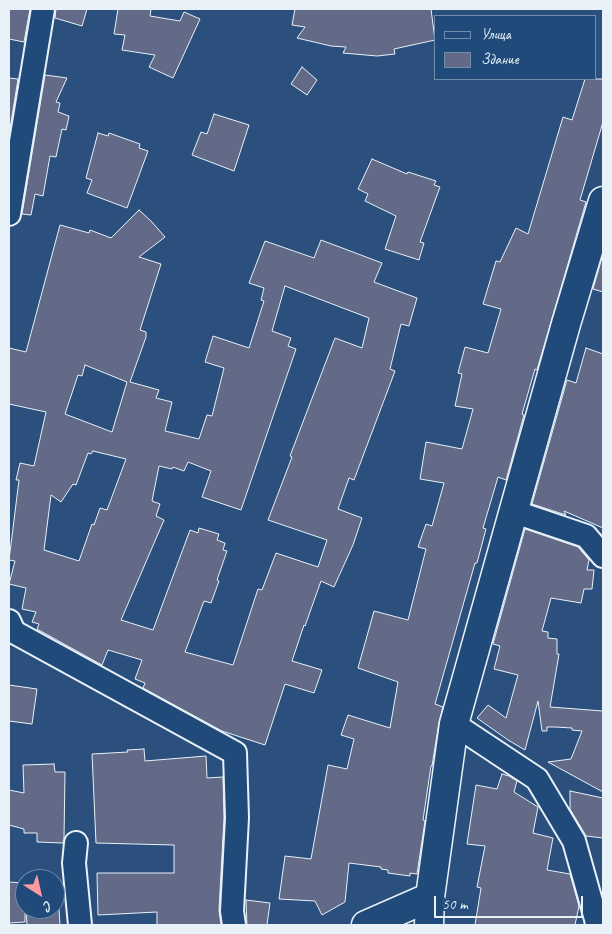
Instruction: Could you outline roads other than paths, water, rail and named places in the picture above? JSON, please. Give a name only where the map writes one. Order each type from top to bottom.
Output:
[{"type":"street","points":[[9,214],[43,9]]},
{"type":"street","points":[[429,925],[430,897],[454,724],[515,512],[566,324],[603,201]]},
{"type":"street","points":[[515,512],[586,536],[603,556]]},
{"type":"street","points":[[10,628],[235,752],[237,818],[232,911],[234,925]]},
{"type":"street","points":[[454,724],[537,779],[574,841],[599,920]]},
{"type":"street","points":[[76,843],[74,863],[80,925]]},
{"type":"street","points":[[366,925],[430,897]]}]
